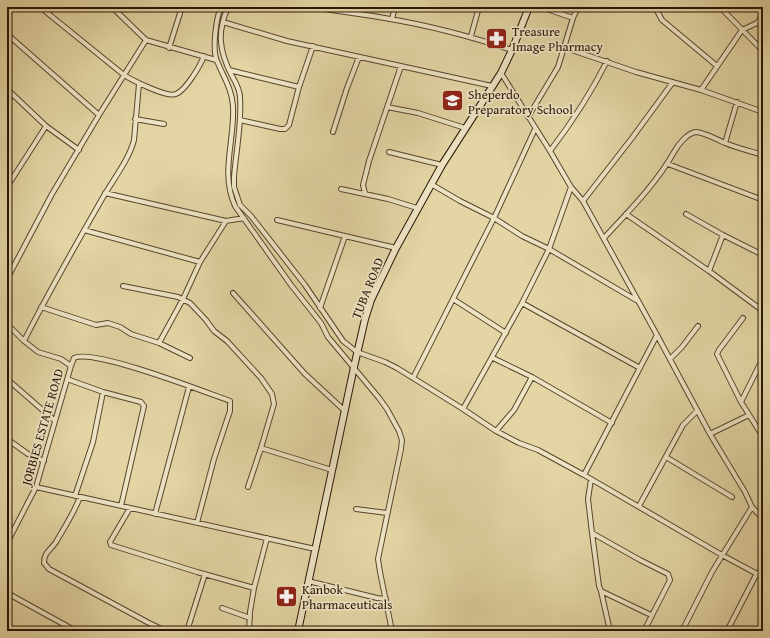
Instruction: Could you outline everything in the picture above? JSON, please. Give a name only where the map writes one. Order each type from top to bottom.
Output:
[{"type":"street","points":[[40,7],[124,75],[139,84],[170,94],[175,95],[181,91],[198,68],[204,56]]},
{"type":"street","points":[[112,7],[146,40],[169,48],[216,60]]},
{"type":"street","points":[[169,48],[182,7]]},
{"type":"street","points":[[221,7],[218,14],[215,38],[216,60],[229,87],[233,104],[234,122],[229,156],[228,185],[235,206],[321,323],[328,337],[387,409],[399,431],[402,440],[395,481],[378,559],[392,631]]},
{"type":"street","points":[[228,7],[223,22],[220,44],[223,58],[237,85],[240,96],[240,120],[236,147],[234,187],[240,205],[251,216],[305,285],[343,341],[357,352],[385,362],[413,378],[463,409],[496,432],[538,450],[763,577]]},
{"type":"street","points":[[314,7],[392,19],[471,36],[512,50]]},
{"type":"street","points":[[392,19],[395,7]]},
{"type":"street","points":[[471,36],[479,7]]},
{"type":"street","name":"TUBA ROAD","points":[[298,631],[357,352],[371,300],[417,208],[465,128],[501,73],[529,7]]},
{"type":"street","points":[[542,7],[573,18]]},
{"type":"street","points":[[528,117],[558,67],[563,47],[578,7]]},
{"type":"street","points":[[655,7],[662,20],[717,66]]},
{"type":"street","points":[[720,7],[763,51]]},
{"type":"street","points":[[701,90],[742,30],[756,23],[763,14]]},
{"type":"street","points":[[223,22],[286,41],[492,86]]},
{"type":"street","points":[[7,34],[99,115]]},
{"type":"street","points":[[7,279],[52,194],[146,40]]},
{"type":"street","points":[[240,120],[280,129],[285,129],[289,125],[299,87],[313,46]]},
{"type":"street","points":[[563,47],[636,72],[701,90],[763,112]]},
{"type":"street","points":[[333,132],[359,57]]},
{"type":"street","points":[[550,151],[569,127],[587,100],[607,61]]},
{"type":"street","points":[[365,193],[363,185],[369,161],[401,66]]},
{"type":"street","points":[[229,70],[299,87]]},
{"type":"street","points":[[501,73],[571,187],[583,201],[710,434],[745,492],[752,507],[763,519]]},
{"type":"street","points":[[583,201],[673,82]]},
{"type":"street","points":[[24,341],[41,307],[84,230],[132,149],[139,84]]},
{"type":"street","points":[[7,90],[46,126],[79,150]]},
{"type":"street","points":[[7,103],[12,94]]},
{"type":"street","points":[[725,143],[736,102]]},
{"type":"street","points":[[386,107],[418,113],[465,128]]},
{"type":"street","points":[[135,119],[164,124]]},
{"type":"street","points":[[7,188],[46,126]]},
{"type":"street","points":[[413,378],[494,218],[535,129]]},
{"type":"street","points":[[604,238],[668,164],[683,140],[695,132],[763,156]]},
{"type":"street","points":[[389,152],[442,165]]},
{"type":"street","points":[[668,164],[763,200]]},
{"type":"street","points":[[431,184],[494,218],[522,236],[548,249],[637,300]]},
{"type":"street","points":[[463,409],[493,358],[522,303],[548,249],[571,187]]},
{"type":"street","points":[[341,189],[365,193],[417,208]]},
{"type":"street","points":[[105,193],[226,221],[244,218]]},
{"type":"street","points":[[626,214],[709,271],[763,311]]},
{"type":"street","points":[[686,214],[763,255]]},
{"type":"street","points":[[277,220],[396,248]]},
{"type":"street","points":[[159,343],[183,299],[200,262],[226,221]]},
{"type":"street","points":[[84,230],[200,262]]},
{"type":"street","points":[[709,271],[723,235]]},
{"type":"street","points":[[320,308],[345,236]]},
{"type":"street","points":[[7,266],[12,269]]},
{"type":"street","points":[[123,286],[183,299],[198,310],[214,331],[226,341],[261,378],[272,394],[274,404],[248,487]]},
{"type":"street","points":[[233,293],[305,374],[345,411]]},
{"type":"street","points":[[453,299],[506,333]]},
{"type":"street","points":[[522,303],[640,368]]},
{"type":"street","points":[[41,307],[96,325],[108,323],[120,327],[131,334],[159,343],[190,358]]},
{"type":"street","points":[[743,318],[717,354],[741,402],[763,437]]},
{"type":"street","points":[[7,324],[24,341],[38,352],[61,359],[71,366]]},
{"type":"street","points":[[670,359],[682,347],[698,326]]},
{"type":"street","points":[[584,475],[657,335]]},
{"type":"street","name":"JORBIES ESTATE ROAD","points":[[7,543],[36,487],[54,420],[74,358],[100,359],[122,364],[189,387]]},
{"type":"street","points":[[493,358],[532,377],[612,423]]},
{"type":"street","points":[[741,402],[763,358]]},
{"type":"street","points":[[496,432],[514,410],[532,377]]},
{"type":"street","points":[[7,379],[54,420]]},
{"type":"street","points":[[67,379],[103,392],[141,402],[144,406],[121,506]]},
{"type":"street","points":[[155,514],[189,387],[230,401],[231,405],[214,459],[197,523]]},
{"type":"street","points":[[103,392],[93,442],[73,511],[54,544],[44,557],[44,563],[50,569],[166,631]]},
{"type":"street","points":[[639,506],[683,425],[697,411]]},
{"type":"street","points":[[710,434],[749,415]]},
{"type":"street","points":[[7,439],[28,454],[44,461]]},
{"type":"street","points":[[261,448],[332,470]]},
{"type":"street","points":[[666,457],[732,497]]},
{"type":"street","points":[[591,479],[588,499],[592,533],[599,586],[610,631]]},
{"type":"street","points":[[36,487],[315,549]]},
{"type":"street","points":[[682,631],[712,572],[752,507]]},
{"type":"street","points":[[130,508],[110,542],[111,545],[254,588]]},
{"type":"street","points":[[356,509],[387,514]]},
{"type":"street","points":[[592,533],[668,574],[670,580],[644,631]]},
{"type":"street","points":[[249,631],[254,588],[267,538]]},
{"type":"street","points":[[727,631],[757,573]]},
{"type":"street","points":[[187,631],[205,574]]},
{"type":"street","points":[[308,581],[386,599]]},
{"type":"street","points":[[601,591],[651,615]]},
{"type":"street","points":[[7,593],[76,631]]},
{"type":"street","points":[[222,608],[250,618]]},
{"type":"street","points":[[218,629],[224,631]]},
{"type":"place","name":"Treasure Image Pharmacy","points":[[497,38]]},
{"type":"place","name":"Sheperdo Preparatory School","points":[[452,101]]},
{"type":"place","name":"Kanbok Pharmaceuticals","points":[[287,596]]}]
